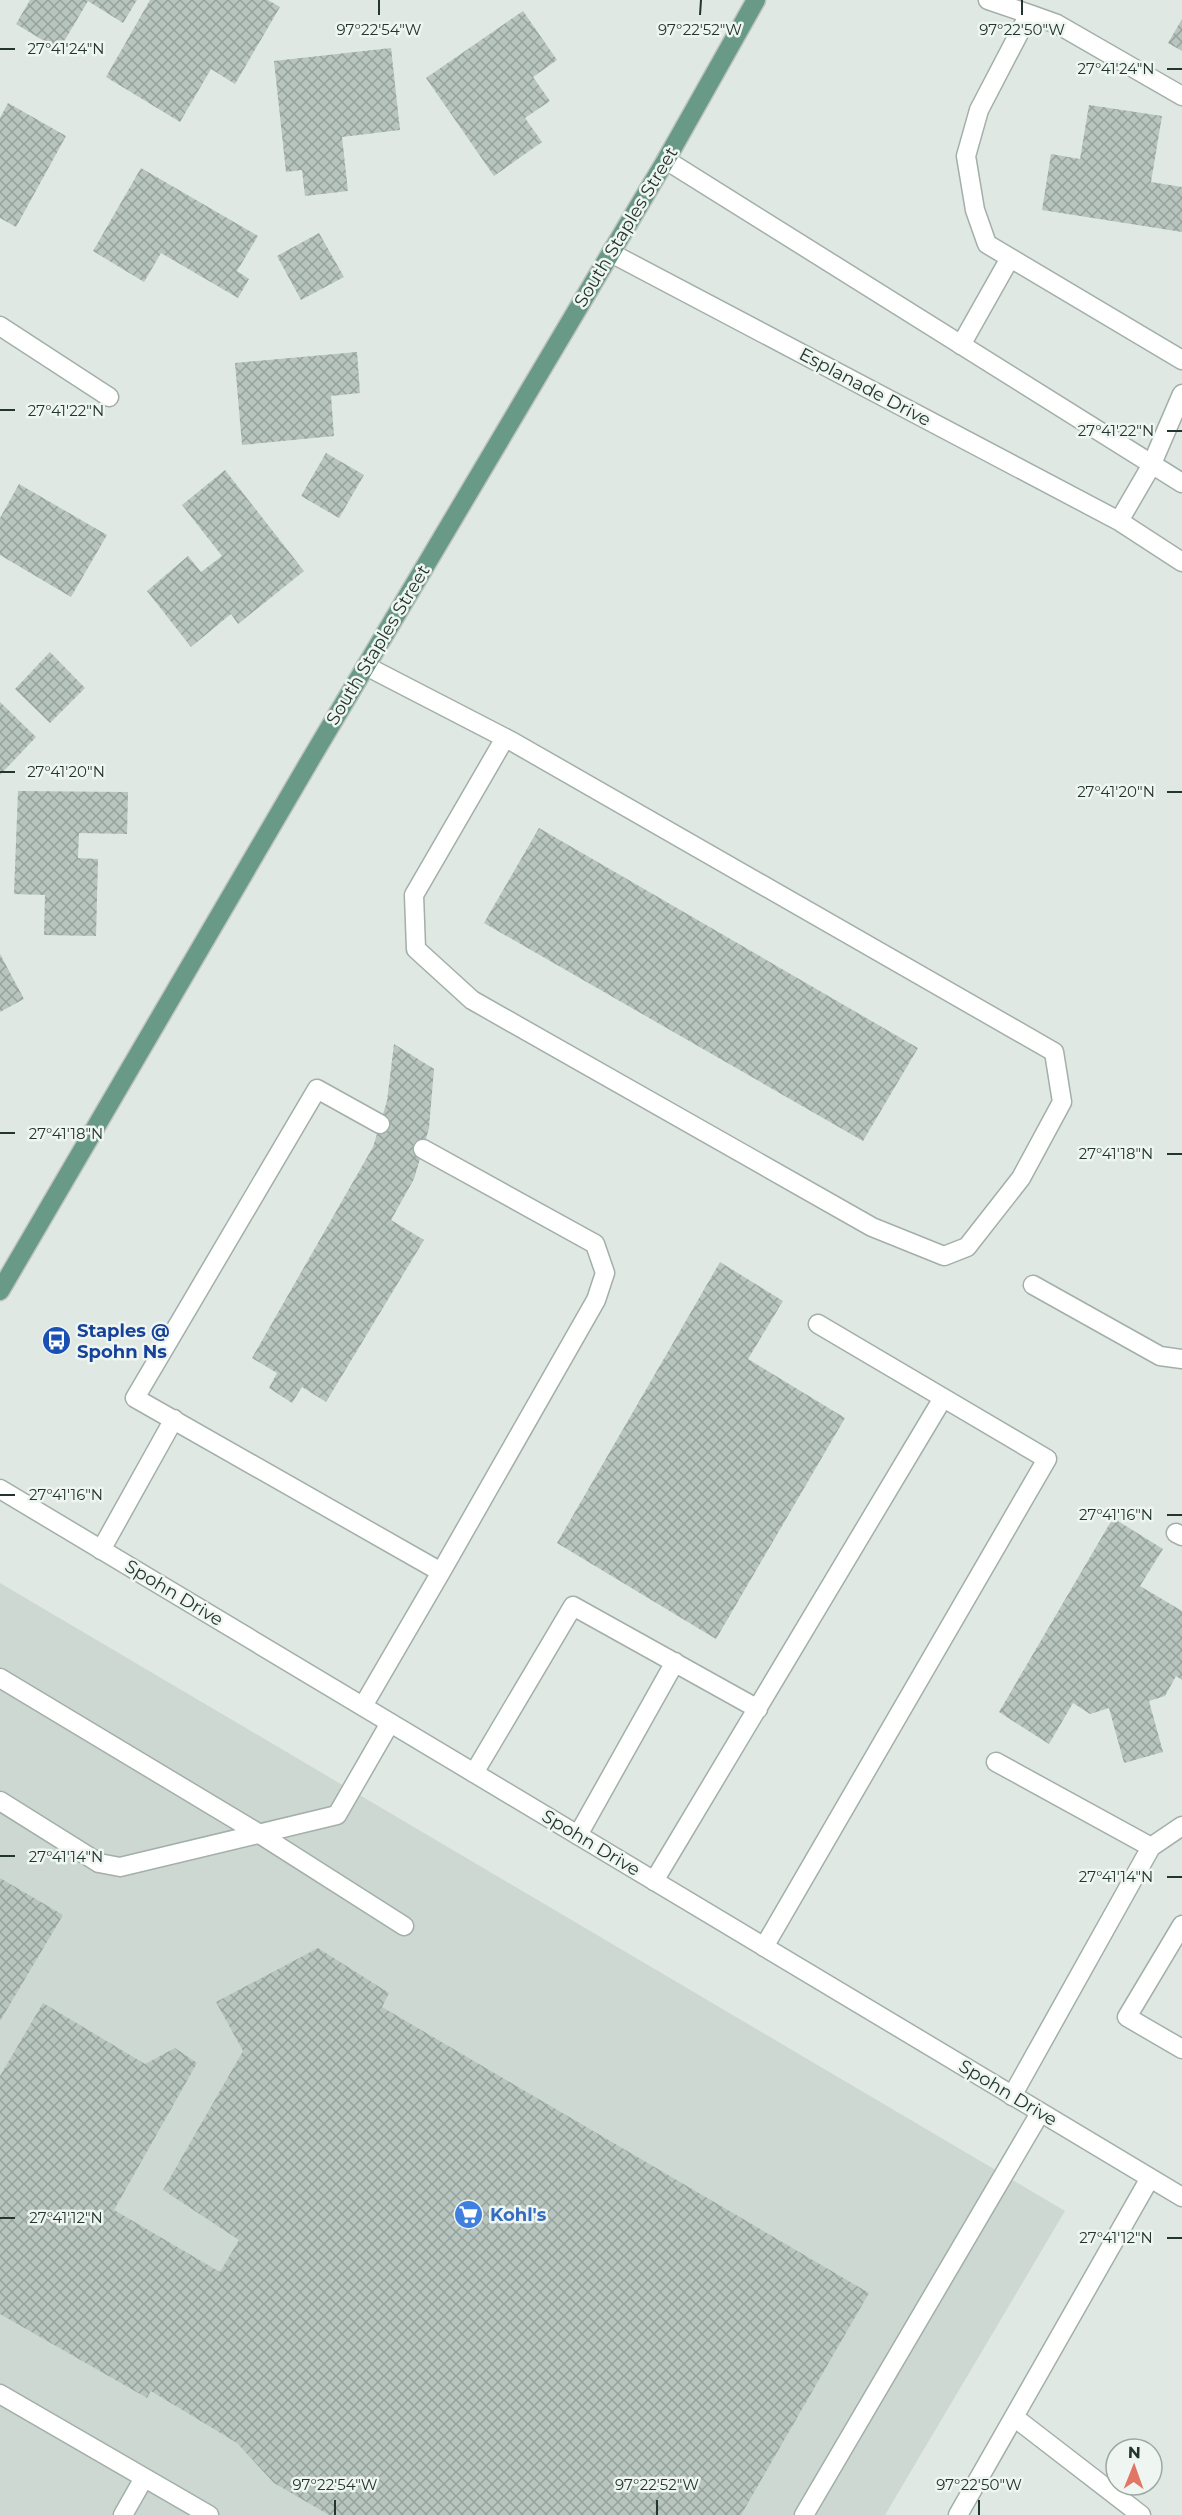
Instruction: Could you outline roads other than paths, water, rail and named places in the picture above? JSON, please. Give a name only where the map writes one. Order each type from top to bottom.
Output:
[{"type":"main road","name":"South Staples Street","points":[[0,1291],[666,160],[756,0]]},
{"type":"street","points":[[988,0],[1057,24],[1182,96]]},
{"type":"street","points":[[1029,14],[979,110],[966,156],[975,210],[987,244],[1179,351]]},
{"type":"street","points":[[666,160],[1151,466],[1182,483]]},
{"type":"street","name":"Esplanade Drive","points":[[611,253],[1119,521],[1182,562]]},
{"type":"street","points":[[961,345],[1010,258]]},
{"type":"street","points":[[0,326],[109,397]]},
{"type":"street","points":[[1119,521],[1151,466],[1182,394]]},
{"type":"street","points":[[366,666],[505,738],[1054,1052],[1062,1102],[1021,1178],[967,1247],[944,1256],[872,1227],[472,1000],[416,949],[414,895],[505,738]]},
{"type":"street","points":[[380,1124],[317,1089],[135,1398],[441,1572]]},
{"type":"street","points":[[363,1706],[596,1300],[605,1273],[595,1244],[423,1149]]},
{"type":"street","points":[[1033,1286],[1160,1356],[1182,1359]]},
{"type":"street","points":[[764,1947],[1047,1459],[818,1324]]},
{"type":"street","points":[[654,1881],[943,1398]]},
{"type":"street","points":[[101,1550],[174,1419]]},
{"type":"street","name":"Spohn Drive","points":[[0,1490],[1182,2197]]},
{"type":"street","points":[[474,1773],[573,1606],[758,1709]]},
{"type":"street","points":[[578,1835],[675,1662]]},
{"type":"street","points":[[0,1678],[258,1833],[404,1926]]},
{"type":"street","points":[[0,1801],[99,1863],[120,1867],[337,1815],[390,1723]]},
{"type":"street","points":[[996,1762],[1151,1847]]},
{"type":"street","points":[[1012,2096],[1151,1847],[1182,1826]]},
{"type":"street","points":[[1182,1925],[1127,2016],[1182,2049]]},
{"type":"street","points":[[804,2515],[1040,2113]]},
{"type":"street","points":[[958,2515],[1150,2178]]},
{"type":"street","points":[[0,2394],[209,2515]]},
{"type":"street","points":[[1014,2417],[1141,2515]]},
{"type":"street","points":[[123,2515],[144,2478]]},
{"type":"place","name":"Staples @ Spohn Ns","points":[[56,1341]]},
{"type":"place","name":"Kohl's","points":[[469,2215]]}]
